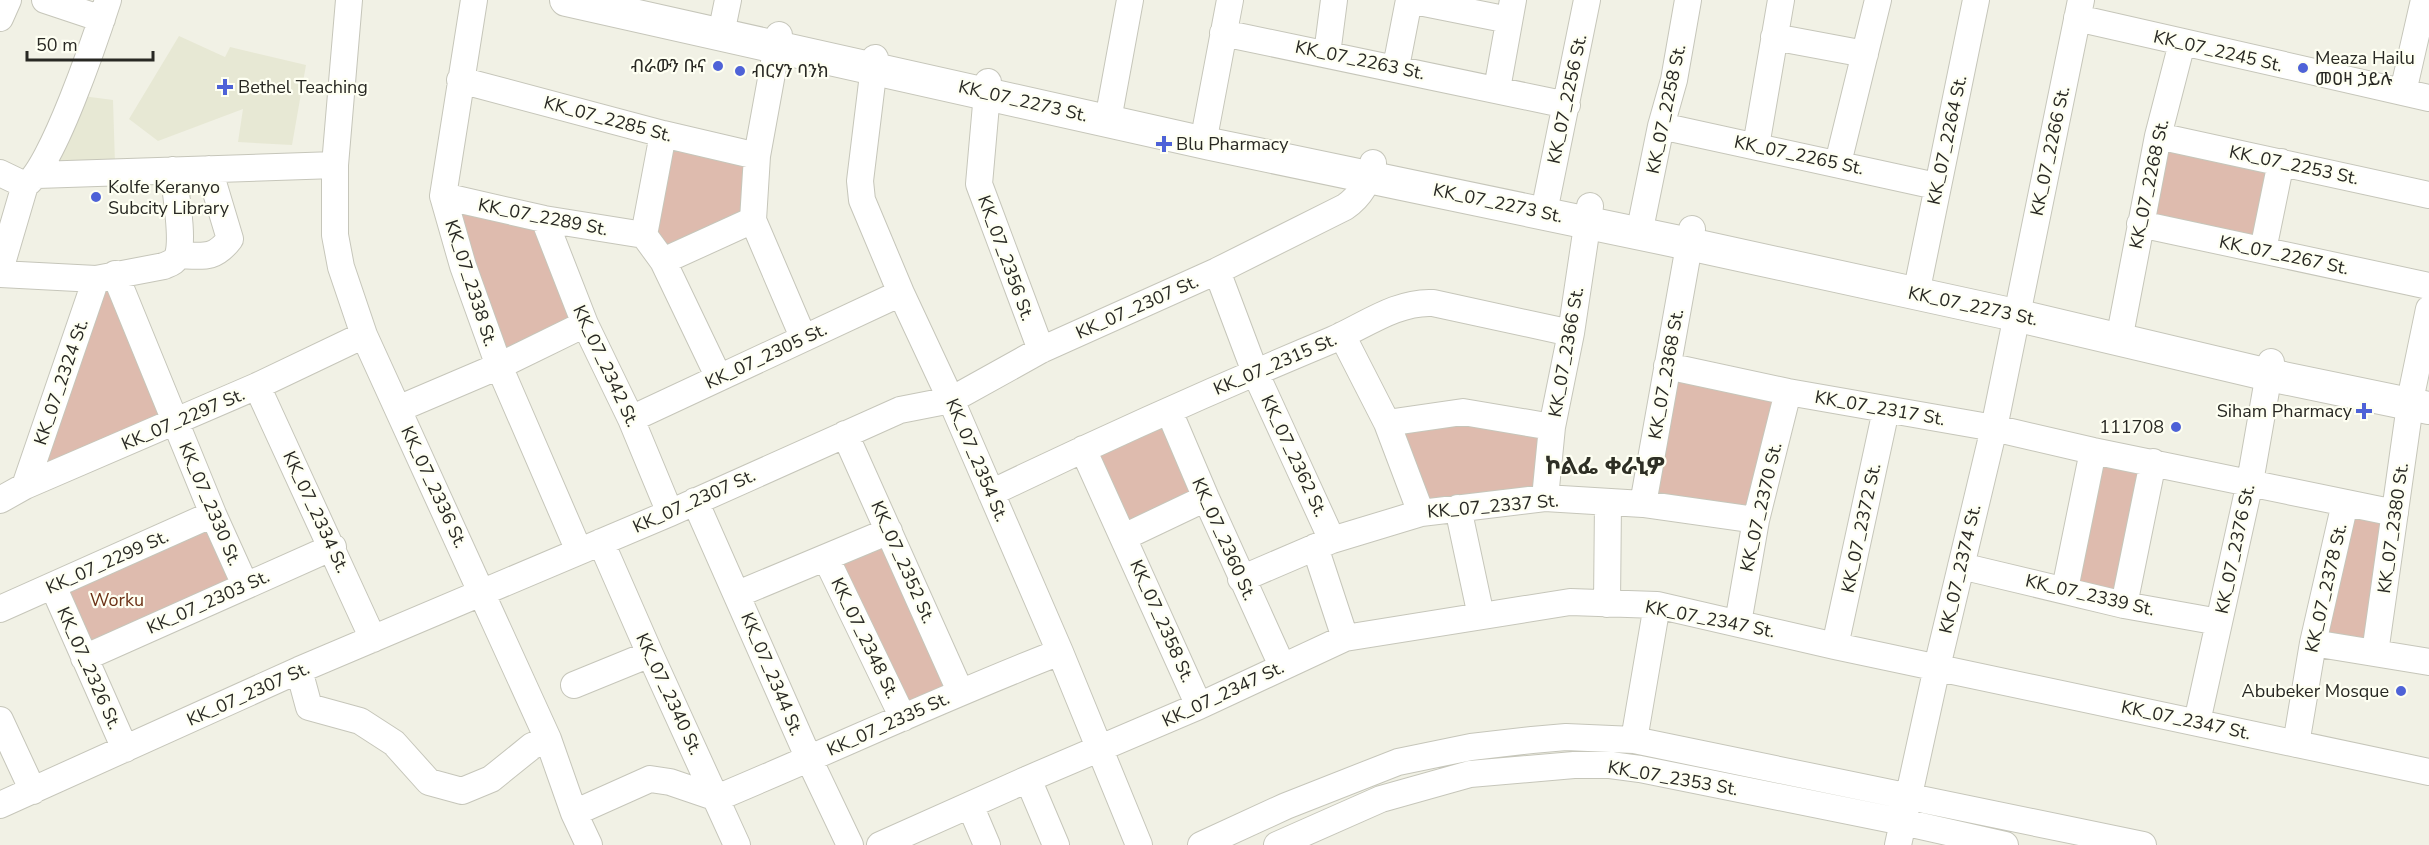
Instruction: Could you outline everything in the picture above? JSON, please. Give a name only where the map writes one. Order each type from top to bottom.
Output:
[{"type":"main road","name":"KK_07_2273 St.","points":[[567,0],[724,19]]},
{"type":"main road","name":"KK_07_2273 St.","points":[[624,0],[724,19],[778,41],[874,63],[1204,136],[1691,236],[2270,368],[2420,399]]},
{"type":"street","points":[[0,18],[8,0]]},
{"type":"street","points":[[45,0],[105,9],[73,99],[31,180],[0,272],[106,276],[164,266],[174,262],[179,248],[173,170]]},
{"type":"street","name":"KK_07_2336 St.","points":[[350,0],[335,165],[335,235],[341,267],[364,335],[548,739],[574,813],[589,845]]},
{"type":"street","name":"KK_07_2338 St.","points":[[474,0],[443,196],[464,266],[499,366],[590,546]]},
{"type":"street","points":[[1109,114],[1130,0]]},
{"type":"street","points":[[1204,136],[1230,0]]},
{"type":"street","points":[[1327,54],[1334,0]]},
{"type":"street","points":[[1396,67],[1409,0],[1499,9],[1497,89]]},
{"type":"street","name":"KK_07_2256 St.","points":[[1545,205],[1587,0]]},
{"type":"street","name":"KK_07_2258 St.","points":[[1641,226],[1661,126],[1674,80],[1688,0]]},
{"type":"street","points":[[1756,146],[1781,0]]},
{"type":"street","points":[[1838,163],[1878,0]]},
{"type":"street","name":"KK_07_2264 St.","points":[[1917,287],[1976,0]]},
{"type":"street","points":[[2403,92],[2424,0],[2429,1]]},
{"type":"street","name":"KK_07_2245 St.","points":[[2079,9],[2182,43],[2429,98]]},
{"type":"street","name":"KK_07_2266 St.","points":[[2017,309],[2079,9]]},
{"type":"street","name":"KK_07_2263 St.","points":[[1223,33],[1396,67],[1567,105]]},
{"type":"street","points":[[1774,37],[1865,54]]},
{"type":"street","points":[[778,41],[757,156],[753,220],[803,337]]},
{"type":"street","name":"KK_07_2268 St.","points":[[2121,333],[2158,136],[2182,43]]},
{"type":"street","name":"KK_07_2354 St.","points":[[874,63],[860,181],[862,200],[991,493],[1139,845]]},
{"type":"street","name":"KK_07_2285 St.","points":[[460,81],[757,156]]},
{"type":"street","name":"KK_07_2356 St.","points":[[987,88],[979,184],[1041,350]]},
{"type":"street","name":"KK_07_2265 St.","points":[[1661,126],[1936,186]]},
{"type":"street","points":[[663,134],[644,235],[663,261],[719,378]]},
{"type":"street","name":"KK_07_2253 St.","points":[[2158,136],[2429,195]]},
{"type":"street","points":[[2263,250],[2282,162]]},
{"type":"street","points":[[0,173],[31,180],[173,170],[335,165]]},
{"type":"street","points":[[179,248],[210,256],[222,250],[230,239],[209,169]]},
{"type":"street","name":"KK_07_2307 St.","points":[[0,805],[299,670],[483,594],[900,410],[951,400],[1041,350],[1218,271],[1345,207],[1358,198],[1371,169]]},
{"type":"street","name":"KK_07_2289 St.","points":[[443,196],[544,219],[644,235]]},
{"type":"street","name":"KK_07_2366 St.","points":[[1545,498],[1552,427],[1571,333],[1588,214]]},
{"type":"street","name":"KK_07_2342 St.","points":[[544,219],[585,324],[631,418],[670,513]]},
{"type":"street","points":[[663,261],[753,220]]},
{"type":"street","name":"KK_07_2267 St.","points":[[2140,224],[2429,286]]},
{"type":"street","name":"KK_07_2368 St.","points":[[1643,504],[1691,236]]},
{"type":"street","name":"KK_07_2362 St.","points":[[1218,271],[1255,372],[1324,543],[1345,638]]},
{"type":"street","name":"KK_07_2330 St.","points":[[106,276],[175,422],[245,585]]},
{"type":"street","name":"KK_07_2324 St.","points":[[25,486],[106,276]]},
{"type":"street","name":"KK_07_2305 St.","points":[[631,418],[901,293]]},
{"type":"street","name":"KK_07_2315 St.","points":[[991,493],[1255,372],[1401,307],[1418,302],[1433,303],[1571,333]]},
{"type":"street","name":"KK_07_2374 St.","points":[[1900,833],[1994,428],[2017,309]]},
{"type":"street","name":"KK_07_2380 St.","points":[[2375,653],[2395,513],[2420,399],[2429,309]]},
{"type":"street","points":[[398,409],[499,366],[585,324]]},
{"type":"street","name":"KK_07_2297 St.","points":[[0,500],[25,486],[257,386],[364,335]]},
{"type":"street","points":[[1342,335],[1387,423],[1420,513]]},
{"type":"street","name":"KK_07_2317 St.","points":[[1667,366],[1788,392],[1994,428],[2093,451],[2395,513]]},
{"type":"street","name":"KK_07_2376 St.","points":[[2197,722],[2250,482],[2270,368]]},
{"type":"street","name":"KK_07_2334 St.","points":[[257,386],[333,547],[373,639]]},
{"type":"street","name":"KK_07_2370 St.","points":[[1738,623],[1756,520],[1788,392]]},
{"type":"street","name":"KK_07_2372 St.","points":[[1835,646],[1886,410]]},
{"type":"street","name":"KK_07_2360 St.","points":[[1169,411],[1241,579],[1282,666]]},
{"type":"street","points":[[1387,423],[1463,412],[1552,427]]},
{"type":"street","name":"KK_07_2352 St.","points":[[845,434],[960,691]]},
{"type":"street","name":"KK_07_2358 St.","points":[[1083,449],[1199,706]]},
{"type":"street","points":[[2065,590],[2093,451]]},
{"type":"street","points":[[2124,605],[2153,462]]},
{"type":"street","name":"KK_07_2358 St.","points":[[1124,537],[1206,498]]},
{"type":"street","name":"KK_07_2337 St.","points":[[1241,579],[1324,543],[1420,513],[1545,498],[1643,504],[1756,520]]},
{"type":"street","name":"KK_07_2344 St.","points":[[695,501],[809,759],[850,845]]},
{"type":"street","points":[[1607,603],[1608,502]]},
{"type":"street","name":"KK_07_2378 St.","points":[[2296,744],[2313,643],[2345,503]]},
{"type":"street","points":[[1458,508],[1481,616]]},
{"type":"street","name":"KK_07_2299 St.","points":[[0,609],[213,514]]},
{"type":"street","points":[[738,594],[889,531]]},
{"type":"street","name":"KK_07_2340 St.","points":[[590,546],[650,654],[738,845]]},
{"type":"street","name":"KK_07_2303 St.","points":[[84,658],[333,547]]},
{"type":"street","name":"KK_07_2348 St.","points":[[826,558],[903,718]]},
{"type":"street","name":"KK_07_2339 St.","points":[[1961,566],[2124,605],[2219,622]]},
{"type":"street","name":"KK_07_2326 St.","points":[[53,586],[125,749]]},
{"type":"street","name":"KK_07_2347 St.","points":[[880,845],[910,839],[970,805],[1199,706],[1345,638],[1570,602],[1657,605],[1835,646],[2429,772]]},
{"type":"street","name":"KK_07_2353 St.","points":[[1634,740],[1657,605]]},
{"type":"street","points":[[2313,643],[2429,662]]},
{"type":"street","name":"KK_07_2335 St.","points":[[717,798],[960,691],[1059,652]]},
{"type":"street","points":[[574,685],[650,654]]},
{"type":"street","points":[[299,670],[309,707],[360,721],[394,743],[429,782],[448,789],[462,791],[474,788],[491,779],[532,746],[548,739]]},
{"type":"street","points":[[0,720],[33,792]]},
{"type":"street","name":"KK_07_2353 St.","points":[[1201,845],[1286,806],[1398,762],[1471,747],[1566,737],[1634,740],[2143,845]]},
{"type":"street","name":"KK_07_2353 St.","points":[[1277,845],[1381,800],[1470,774],[1574,765],[1611,765],[1640,769],[1900,833],[1991,843]]},
{"type":"street","points":[[574,813],[650,779],[670,782],[717,798]]},
{"type":"street","points":[[1028,779],[1056,845]]},
{"type":"street","points":[[970,805],[987,845]]},
{"type":"shaded area","name":"Bethel Teaching","points":[[179,36],[225,57],[230,47],[306,65],[292,145],[238,142],[243,109],[158,141],[129,119]]},
{"type":"shaded area","points":[[75,95],[113,100],[115,164],[59,161],[55,152]]},
{"type":"green space","points":[[663,134],[757,156],[753,220],[663,261],[644,235]]},
{"type":"green space","points":[[2158,136],[2281,162],[2263,250],[2140,224]]},
{"type":"green space","points":[[443,196],[544,219],[585,324],[499,366]]},
{"type":"green space","points":[[115,274],[175,422],[25,486],[96,279]]},
{"type":"green space","points":[[1667,366],[1788,392],[1756,520],[1643,504]]},
{"type":"green space","points":[[1169,411],[1206,498],[1124,537],[1083,449]]},
{"type":"green space","points":[[1387,423],[1552,427],[1545,498],[1421,513]]},
{"type":"green space","points":[[2093,451],[2153,462],[2124,605],[2065,589]]},
{"type":"green space","points":[[2345,503],[2395,513],[2375,653],[2313,643]]},
{"type":"green space","name":"Worku","points":[[213,514],[245,585],[84,658],[53,586]]},
{"type":"green space","points":[[889,531],[960,691],[903,718],[826,558]]},
{"type":"place","name":"ብራውን ቡና","points":[[718,66]]},
{"type":"place","name":"Meaza Hailu መዐዛ ኃይሉ","points":[[2303,68]]},
{"type":"place","name":"ብርሃን ባንክ","points":[[740,71]]},
{"type":"place","name":"Bethel Teaching","points":[[225,87]]},
{"type":"place","name":"Blu Pharmacy","points":[[1164,144]]},
{"type":"place","name":"Kolfe Keranyo Subcity Library","points":[[96,197]]},
{"type":"place","name":"Siham Pharmacy","points":[[2364,411]]},
{"type":"place","name":"111708","points":[[2176,427]]},
{"type":"place","name":"Abubeker Mosque","points":[[2401,691]]},
{"type":"district","name":"ኮልፌ ቀራኒዎ","points":[[1605,466]]}]
